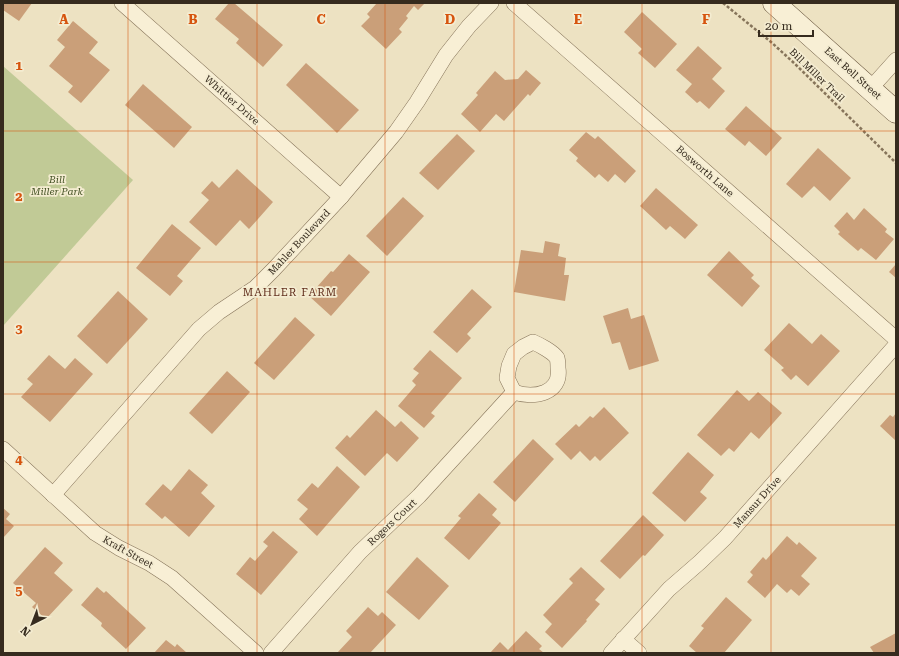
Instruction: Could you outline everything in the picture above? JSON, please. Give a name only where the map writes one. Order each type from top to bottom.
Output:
[{"type":"main road","name":"East Bell Street","points":[[774,3],[896,112]]},
{"type":"street","name":"Whittier Drive","points":[[122,3],[341,197]]},
{"type":"street","name":"Mahler Boulevard","points":[[53,495],[200,329],[219,312],[255,288],[341,197],[396,132],[417,102],[446,55],[469,26],[491,3]]},
{"type":"street","name":"Bosworth Lane","points":[[514,3],[896,340]]},
{"type":"street","points":[[870,89],[896,60]]},
{"type":"street","name":"Mansur Drive","points":[[611,653],[669,590],[725,538],[896,345]]},
{"type":"street","name":"Rogers Court","points":[[270,653],[360,552],[419,496],[514,392]]},
{"type":"street","name":"Kraft Street","points":[[3,449],[95,533],[119,548],[149,563],[172,578],[256,653]]},
{"type":"street","points":[[624,639],[639,653]]},
{"type":"path","name":"Bill Miller Trail","points":[[723,3],[789,58],[896,163]]},
{"type":"green space","name":"Bill Miller Park","points":[[3,66],[133,180],[3,326]]},
{"type":"building","points":[[3,3],[32,3],[19,21],[3,10]]},
{"type":"building","points":[[229,3],[234,3],[283,45],[263,67],[236,43],[239,39],[215,19]]},
{"type":"building","points":[[377,3],[425,3],[418,10],[414,6],[406,16],[408,18],[399,29],[402,32],[386,49],[361,26],[370,17],[367,14]]},
{"type":"building","points":[[642,12],[677,44],[655,68],[638,53],[642,49],[624,32]]},
{"type":"building","points":[[73,21],[98,42],[89,53],[110,70],[81,103],[68,92],[73,86],[49,66],[65,47],[57,40]]},
{"type":"building","points":[[698,46],[722,68],[712,79],[725,91],[709,109],[700,101],[697,103],[685,92],[692,84],[676,70]]},
{"type":"building","points":[[306,63],[359,110],[337,133],[286,85]]},
{"type":"building","points":[[526,70],[541,83],[530,96],[528,94],[504,121],[496,114],[480,132],[461,114],[478,95],[476,93],[495,71],[505,80],[518,79]]},
{"type":"building","points":[[143,84],[192,127],[174,148],[125,105]]},
{"type":"building","points":[[746,106],[782,138],[766,156],[749,141],[745,146],[725,129]]},
{"type":"building","points":[[586,132],[595,139],[598,136],[636,171],[625,183],[615,174],[608,182],[599,174],[595,178],[576,161],[578,158],[569,150]]},
{"type":"building","points":[[457,134],[475,151],[438,190],[419,173]]},
{"type":"building","points":[[818,148],[851,178],[830,201],[814,186],[802,198],[786,184]]},
{"type":"building","points":[[237,169],[273,202],[249,229],[240,220],[216,246],[189,222],[209,200],[201,193],[212,181],[219,188]]},
{"type":"building","points":[[656,188],[698,225],[685,239],[670,226],[666,230],[640,206]]},
{"type":"building","points":[[403,197],[424,216],[387,256],[366,236]]},
{"type":"building","points":[[864,208],[887,229],[885,232],[894,239],[876,260],[861,248],[858,251],[838,234],[840,232],[834,226],[847,212],[854,220]]},
{"type":"building","points":[[172,224],[201,248],[177,276],[183,281],[170,296],[136,268]]},
{"type":"building","points":[[545,241],[560,244],[558,256],[566,258],[564,275],[569,275],[565,301],[514,292],[521,250],[543,253]]},
{"type":"building","points":[[729,251],[754,275],[751,278],[760,286],[742,307],[707,275]]},
{"type":"building","points":[[349,254],[370,272],[331,316],[309,296],[331,271],[333,272]]},
{"type":"building","points":[[896,264],[896,278],[889,272]]},
{"type":"building","points":[[472,289],[492,307],[467,334],[471,338],[457,353],[433,332]]},
{"type":"building","points":[[118,291],[148,319],[107,364],[77,336]]},
{"type":"building","points":[[628,308],[631,319],[644,315],[659,361],[629,370],[620,342],[612,344],[603,316]]},
{"type":"building","points":[[295,317],[315,335],[274,380],[254,363]]},
{"type":"building","points":[[789,323],[812,344],[821,334],[840,351],[808,386],[796,375],[791,380],[781,370],[784,368],[764,350]]},
{"type":"building","points":[[430,350],[462,378],[431,413],[435,416],[424,428],[398,406],[416,385],[412,381],[419,373],[413,369]]},
{"type":"building","points":[[49,355],[65,369],[75,358],[93,374],[50,422],[21,397],[33,384],[27,379]]},
{"type":"building","points":[[227,371],[250,392],[212,434],[189,413]]},
{"type":"building","points":[[737,390],[749,401],[758,392],[782,413],[759,439],[751,432],[734,452],[729,448],[721,456],[697,435]]},
{"type":"building","points":[[604,407],[629,433],[600,461],[595,456],[590,461],[580,451],[571,460],[555,444],[576,424],[579,427],[590,416],[593,418]]},
{"type":"building","points":[[376,410],[395,427],[401,421],[419,438],[397,462],[387,453],[365,476],[335,448],[347,435],[350,438]]},
{"type":"building","points":[[896,413],[896,441],[880,426],[890,415],[893,417]]},
{"type":"building","points":[[533,439],[554,459],[515,502],[493,482]]},
{"type":"building","points":[[688,452],[714,475],[700,492],[707,498],[685,522],[652,493]]},
{"type":"building","points":[[337,466],[360,487],[317,536],[299,519],[308,509],[297,500],[312,483],[318,488]]},
{"type":"building","points":[[189,469],[208,485],[201,493],[215,506],[189,537],[165,516],[162,519],[145,504],[163,484],[171,491]]},
{"type":"building","points":[[479,493],[497,509],[492,515],[501,523],[469,560],[444,538],[461,518],[458,516]]},
{"type":"building","points":[[3,508],[10,514],[6,519],[14,526],[3,538]]},
{"type":"building","points":[[643,515],[664,535],[645,556],[643,555],[620,579],[600,561]]},
{"type":"building","points":[[273,531],[298,552],[261,595],[236,574],[250,557],[255,561],[268,546],[263,542]]},
{"type":"building","points":[[787,536],[797,545],[799,542],[817,558],[801,576],[810,584],[799,596],[791,589],[787,593],[777,584],[765,598],[747,582],[753,575],[750,572],[763,557],[766,560]]},
{"type":"building","points":[[45,547],[63,563],[54,573],[73,590],[46,619],[32,607],[36,603],[13,583]]},
{"type":"building","points":[[417,557],[449,586],[419,620],[386,592]]},
{"type":"building","points":[[581,567],[605,589],[595,600],[600,604],[586,620],[587,621],[562,648],[545,632],[552,624],[543,615],[573,583],[569,579]]},
{"type":"building","points":[[97,587],[104,593],[106,591],[146,628],[126,649],[101,626],[102,623],[81,605]]},
{"type":"building","points":[[726,597],[752,620],[724,653],[697,653],[689,646],[704,628],[701,626]]},
{"type":"building","points":[[368,607],[378,616],[382,612],[396,625],[370,653],[337,653],[352,637],[346,631]]},
{"type":"building","points":[[526,631],[542,646],[539,649],[544,653],[490,653],[500,642],[508,650]]},
{"type":"building","points":[[896,633],[896,653],[874,653],[870,647]]},
{"type":"building","points":[[166,640],[175,647],[177,644],[187,653],[154,653]]},
{"type":"district","name":"MAHLER FARM","points":[[290,292]]}]
